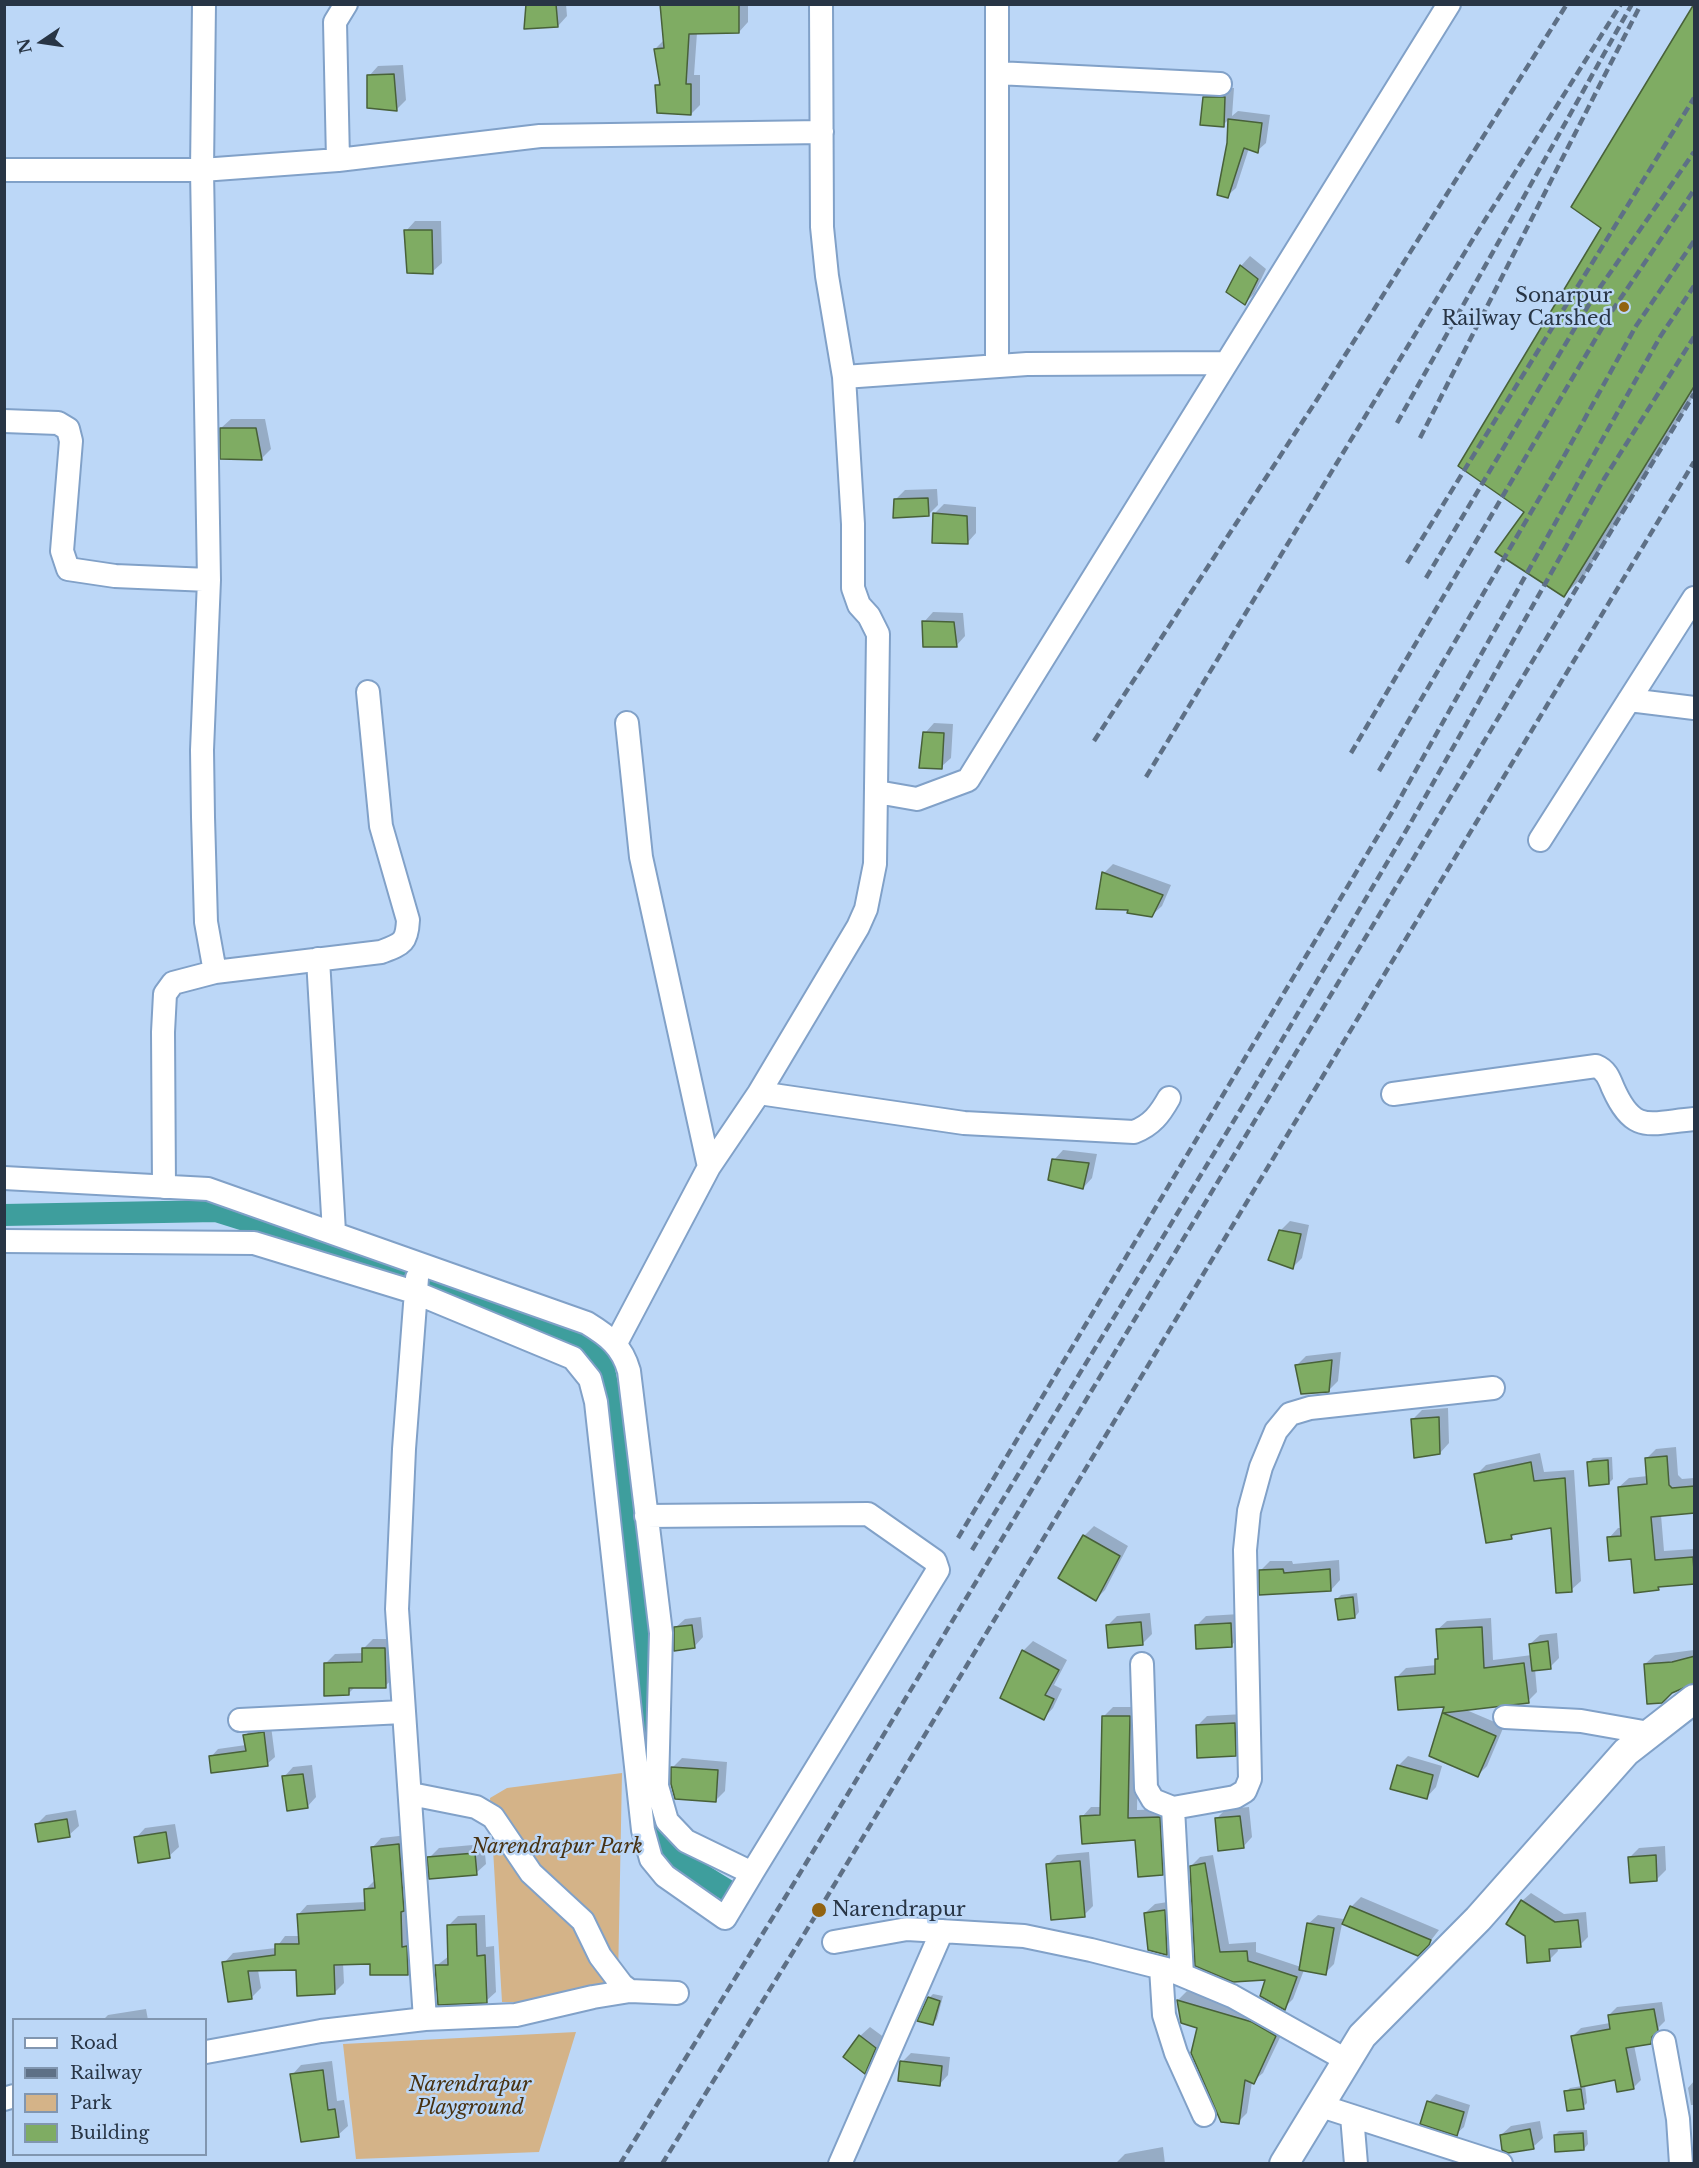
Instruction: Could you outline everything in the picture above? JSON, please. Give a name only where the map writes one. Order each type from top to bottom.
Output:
[{"type":"street","points":[[204,4],[202,170],[209,580],[202,750],[203,852],[206,922],[215,972]]},
{"type":"street","points":[[338,160],[335,22],[346,4]]},
{"type":"street","points":[[616,1344],[709,1167],[759,1093],[858,927],[866,909],[875,864],[878,634],[869,616],[859,605],[853,588],[853,524],[844,377],[826,276],[822,227],[821,4]]},
{"type":"street","points":[[997,4],[997,366]]},
{"type":"street","points":[[877,792],[917,799],[968,780],[1449,4]]},
{"type":"street","points":[[997,73],[1220,84]]},
{"type":"street","points":[[4,170],[202,170],[338,160],[540,136],[822,132]]},
{"type":"street","points":[[844,377],[997,366],[1225,363]]},
{"type":"street","points":[[4,421],[58,423],[68,429],[71,441],[62,551],[68,569],[115,576],[209,580]]},
{"type":"street","points":[[1540,840],[1695,598]]},
{"type":"street","points":[[164,1187],[165,994],[172,983],[215,972],[381,952],[399,945],[407,935],[408,920],[381,826],[368,692]]},
{"type":"street","points":[[1629,700],[1695,708]]},
{"type":"street","points":[[627,723],[641,857],[709,1167]]},
{"type":"street","points":[[318,960],[334,1232]]},
{"type":"street","points":[[1393,1094],[1596,1066],[1603,1069],[1608,1076],[1623,1111],[1631,1118],[1649,1123],[1695,1119]]},
{"type":"street","points":[[759,1093],[964,1123],[1134,1132],[1148,1127],[1159,1115],[1169,1098]]},
{"type":"street","points":[[4,1178],[208,1189],[587,1323],[616,1344],[624,1355],[629,1371],[661,1633],[657,1786],[667,1821],[686,1841],[752,1873]]},
{"type":"street","points":[[4,1240],[254,1243],[414,1292],[573,1358],[590,1379],[596,1402],[643,1830],[651,1858],[665,1876],[725,1918],[938,1570],[935,1561],[867,1514],[646,1516]]},
{"type":"street","points":[[420,1263],[414,1292],[397,1609],[425,2019]]},
{"type":"street","points":[[1143,1664],[1146,1788],[1153,1800],[1173,1808],[1235,1797],[1245,1791],[1250,1779],[1245,1551],[1249,1511],[1261,1467],[1276,1431],[1290,1414],[1310,1408],[1493,1388]]},
{"type":"street","points":[[1284,2163],[1362,2036],[1478,1919],[1626,1752],[1695,1699]]},
{"type":"street","points":[[240,1720],[403,1712]]},
{"type":"street","points":[[1505,1718],[1581,1720],[1649,1733]]},
{"type":"street","points":[[411,1794],[476,1806],[493,1817],[531,1873],[583,1921],[600,1956],[630,1991]]},
{"type":"street","points":[[1173,1808],[1171,1972],[1164,2015],[1176,2053],[1204,2115]]},
{"type":"street","points":[[834,1942],[907,1929],[1024,1936],[1171,1972],[1232,1996],[1347,2061]]},
{"type":"street","points":[[840,2163],[942,1931]]},
{"type":"street","points":[[207,2052],[321,2031],[425,2019],[516,2015],[630,1991],[677,1993]]},
{"type":"street","points":[[1664,2042],[1678,2119],[1681,2163]]},
{"type":"street","points":[[1318,2105],[1501,2163]]},
{"type":"street","points":[[1352,2116],[1356,2163]]},
{"type":"green space","name":"Narendrapur Park","points":[[622,1773],[618,1980],[539,2002],[502,2002],[490,1798],[507,1788]]},
{"type":"green space","name":"Narendrapur Playground","points":[[576,2032],[539,2152],[356,2159],[343,2044]]},
{"type":"building","points":[[526,4],[556,4],[558,27],[524,29]]},
{"type":"building","points":[[660,4],[739,4],[739,33],[689,34],[686,84],[691,84],[691,115],[657,113],[655,85],[660,85],[654,49],[664,48]]},
{"type":"building","name":"Sonarpur Railway Carshed","points":[[1694,4],[1695,385],[1564,597],[1495,552],[1524,512],[1458,466],[1601,228],[1571,207]]},
{"type":"building","points":[[394,74],[397,111],[367,108],[367,75]]},
{"type":"building","points":[[1203,97],[1225,97],[1224,127],[1200,125]]},
{"type":"building","points":[[1228,119],[1262,123],[1258,153],[1244,148],[1228,198],[1217,195],[1227,143]]},
{"type":"building","points":[[404,230],[432,230],[433,274],[407,273]]},
{"type":"building","points":[[1240,265],[1258,279],[1245,305],[1226,292]]},
{"type":"building","points":[[220,428],[256,428],[262,460],[220,459]]},
{"type":"building","points":[[928,498],[929,516],[893,518],[894,499]]},
{"type":"building","points":[[933,513],[967,516],[968,544],[932,543]]},
{"type":"building","points":[[922,621],[954,622],[957,647],[923,647]]},
{"type":"building","points":[[923,732],[944,733],[942,769],[919,768]]},
{"type":"building","points":[[1102,872],[1163,895],[1152,917],[1127,913],[1128,910],[1096,909]]},
{"type":"building","points":[[1052,1159],[1089,1163],[1083,1189],[1048,1180]]},
{"type":"building","points":[[1279,1230],[1301,1234],[1293,1269],[1268,1260]]},
{"type":"building","points":[[1332,1360],[1329,1392],[1301,1394],[1295,1365]]},
{"type":"building","points":[[1439,1417],[1440,1454],[1414,1458],[1411,1419]]},
{"type":"building","points":[[1667,1456],[1669,1485],[1672,1488],[1695,1486],[1695,1513],[1651,1517],[1655,1560],[1693,1557],[1695,1584],[1658,1587],[1659,1590],[1634,1593],[1631,1559],[1609,1561],[1607,1537],[1621,1536],[1618,1487],[1647,1484],[1645,1458]]},
{"type":"building","points":[[1608,1460],[1609,1484],[1589,1486],[1587,1462]]},
{"type":"building","points":[[1531,1462],[1534,1481],[1565,1478],[1572,1592],[1556,1593],[1551,1528],[1511,1535],[1512,1539],[1486,1543],[1474,1474]]},
{"type":"building","points":[[1083,1535],[1120,1556],[1096,1601],[1058,1578]]},
{"type":"building","points":[[1283,1569],[1284,1573],[1330,1569],[1331,1591],[1259,1595],[1259,1570]]},
{"type":"building","points":[[1353,1597],[1355,1618],[1338,1620],[1335,1599]]},
{"type":"building","points":[[1141,1622],[1143,1645],[1108,1648],[1106,1625]]},
{"type":"building","points":[[1231,1623],[1232,1647],[1196,1649],[1195,1625]]},
{"type":"building","points":[[692,1625],[695,1648],[674,1651],[674,1627]]},
{"type":"building","points":[[1482,1627],[1484,1668],[1524,1663],[1529,1703],[1443,1713],[1496,1736],[1478,1777],[1429,1756],[1444,1707],[1398,1710],[1395,1677],[1435,1674],[1435,1659],[1438,1659],[1436,1629]]},
{"type":"building","points":[[1548,1641],[1551,1669],[1532,1671],[1529,1644]]},
{"type":"building","points":[[362,1648],[385,1648],[386,1688],[349,1688],[349,1695],[324,1696],[324,1663],[362,1662]]},
{"type":"building","points":[[1022,1650],[1059,1670],[1045,1695],[1054,1699],[1044,1720],[1000,1698]]},
{"type":"building","points":[[1695,1656],[1695,1683],[1672,1693],[1662,1703],[1647,1704],[1644,1664],[1672,1662]]},
{"type":"building","points":[[1102,1716],[1130,1716],[1128,1818],[1160,1817],[1163,1875],[1138,1877],[1135,1840],[1082,1844],[1080,1816],[1100,1815]]},
{"type":"building","points":[[1235,1723],[1236,1756],[1197,1758],[1196,1725]]},
{"type":"building","points":[[264,1732],[268,1766],[211,1773],[209,1756],[246,1751],[243,1735]]},
{"type":"building","points":[[1397,1765],[1433,1775],[1427,1799],[1390,1789]]},
{"type":"building","points":[[671,1767],[718,1770],[716,1802],[675,1799],[671,1784]]},
{"type":"building","points":[[303,1774],[308,1808],[287,1811],[282,1776]]},
{"type":"building","points":[[1240,1816],[1244,1848],[1218,1851],[1215,1818]]},
{"type":"building","points":[[67,1819],[70,1837],[38,1842],[35,1824]]},
{"type":"building","points":[[166,1832],[170,1858],[138,1863],[134,1837]]},
{"type":"building","points":[[399,1844],[404,1911],[401,1912],[402,1947],[407,1946],[408,1975],[370,1975],[370,1964],[334,1965],[335,1994],[297,1996],[296,1970],[248,1971],[252,1999],[228,2002],[222,1962],[275,1955],[275,1944],[299,1944],[297,1914],[365,1910],[364,1889],[375,1888],[371,1847]]},
{"type":"building","points":[[475,1853],[477,1875],[429,1879],[427,1857]]},
{"type":"building","points":[[1656,1855],[1657,1881],[1630,1883],[1628,1857]]},
{"type":"building","points":[[1080,1861],[1085,1917],[1051,1920],[1046,1864]]},
{"type":"building","points":[[1205,1863],[1220,1952],[1247,1951],[1248,1961],[1297,1977],[1285,2010],[1260,1996],[1265,1980],[1233,1982],[1195,1966],[1190,1866]]},
{"type":"building","points":[[1521,1900],[1555,1922],[1578,1920],[1581,1947],[1549,1949],[1550,1961],[1527,1963],[1525,1936],[1506,1924]]},
{"type":"building","points":[[1350,1906],[1431,1940],[1429,1945],[1418,1956],[1342,1924]]},
{"type":"building","points":[[1165,1910],[1167,1955],[1148,1950],[1144,1913]]},
{"type":"building","points":[[1307,1923],[1334,1928],[1326,1975],[1299,1970]]},
{"type":"building","points":[[476,1924],[477,1956],[485,1955],[487,2003],[438,2005],[435,1965],[448,1965],[447,1925]]},
{"type":"building","points":[[928,1997],[940,2001],[933,2025],[917,2021]]},
{"type":"building","points":[[1177,2000],[1252,2022],[1276,2036],[1254,2084],[1245,2080],[1239,2124],[1221,2122],[1191,2053],[1197,2028],[1181,2023]]},
{"type":"building","points":[[1654,2009],[1658,2031],[1652,2037],[1651,2044],[1626,2048],[1634,2089],[1617,2092],[1615,2080],[1581,2087],[1571,2036],[1610,2029],[1608,2015]]},
{"type":"building","points":[[859,2035],[876,2048],[865,2074],[843,2057]]},
{"type":"building","points":[[900,2061],[942,2066],[940,2086],[898,2081]]},
{"type":"building","points":[[323,2070],[328,2110],[335,2109],[339,2137],[301,2142],[290,2074]]},
{"type":"building","points":[[1581,2089],[1584,2109],[1567,2111],[1564,2091]]},
{"type":"building","points":[[1427,2101],[1464,2112],[1457,2136],[1420,2124]]},
{"type":"building","points":[[1530,2129],[1534,2149],[1508,2153],[1502,2150],[1500,2135]]},
{"type":"building","points":[[1583,2133],[1584,2150],[1555,2152],[1554,2135]]},
{"type":"waterway","points":[[4,1215],[216,1211],[417,1274],[589,1341],[602,1360],[608,1389],[639,1621],[644,1752]]},
{"type":"waterway","points":[[647,1791],[659,1830],[677,1856],[703,1876],[738,1897]]},
{"type":"railway","points":[[1094,741],[1318,398],[1567,4]]},
{"type":"railway","points":[[1146,777],[1473,239],[1621,4]]},
{"type":"railway","points":[[1397,423],[1632,4]]},
{"type":"railway","points":[[1420,438],[1641,4]]},
{"type":"railway","points":[[1407,563],[1694,98]]},
{"type":"railway","points":[[1426,578],[1594,296],[1694,152]]},
{"type":"railway","points":[[1351,753],[1612,311],[1694,190]]},
{"type":"railway","points":[[1379,771],[1563,458],[1636,326],[1694,241]]},
{"type":"railway","points":[[958,1538],[1394,809],[1660,337],[1694,286]]},
{"type":"railway","points":[[972,1550],[1241,1109],[1410,824],[1604,479],[1694,337]]},
{"type":"railway","points":[[620,2164],[791,1888],[1694,394]]},
{"type":"railway","points":[[662,2164],[819,1910],[1694,462]]},
{"type":"place","name":"Sonarpur Railway Carshed","points":[[1624,307]]},
{"type":"place","name":"Narendrapur","points":[[819,1910]]}]
